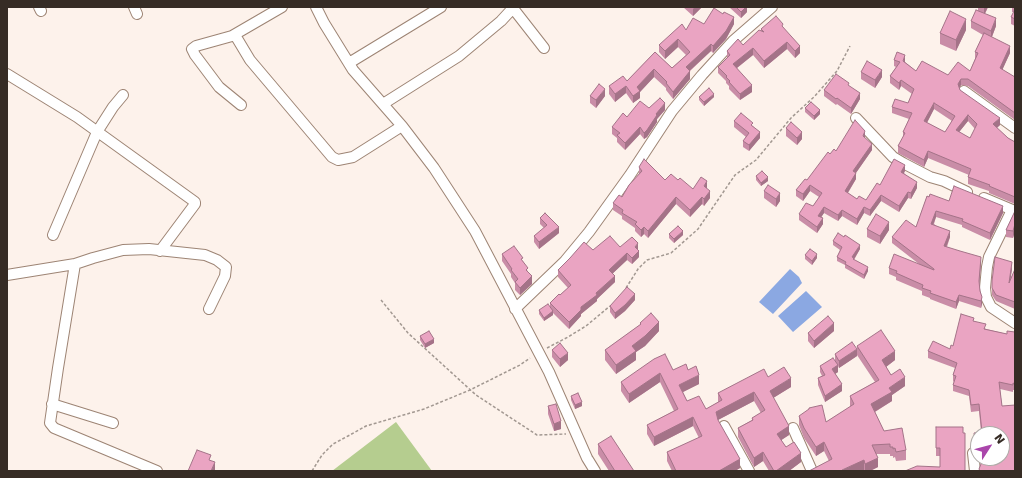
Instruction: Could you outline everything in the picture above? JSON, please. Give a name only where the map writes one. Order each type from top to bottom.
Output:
[{"type":"street","points":[[240,105],[219,87],[194,55],[192,49],[196,46],[228,38],[282,7]]},
{"type":"street","points":[[316,7],[324,23],[358,76],[402,126],[444,182],[474,231],[539,352],[587,458],[595,471]]},
{"type":"street","points":[[349,63],[441,7]]},
{"type":"street","points":[[383,104],[459,56],[502,21],[512,7],[544,48]]},
{"type":"street","points":[[515,309],[565,261],[589,232],[630,175],[672,111],[702,75],[733,41],[772,7]]},
{"type":"street","points":[[235,34],[250,60],[332,157],[338,160],[353,157],[402,126]]},
{"type":"street","points":[[7,74],[77,117],[195,202],[160,251]]},
{"type":"street","points":[[964,91],[1015,128]]},
{"type":"street","points":[[53,235],[97,132],[113,107],[123,95]]},
{"type":"street","points":[[856,118],[894,157],[903,163],[930,177],[944,181],[1014,211],[989,257],[985,288],[986,297],[991,307],[1015,323]]},
{"type":"street","points":[[7,275],[75,264],[123,250],[160,251],[205,255],[217,260],[226,267],[225,276],[209,308]]},
{"type":"street","points":[[75,264],[50,423],[54,428],[140,468],[157,471]]},
{"type":"street","points":[[52,404],[113,423]]},
{"type":"street","points":[[724,426],[749,471]]},
{"type":"street","points":[[793,428],[812,471]]},
{"type":"path","points":[[622,292],[638,269],[647,260],[671,252],[698,229],[735,175],[756,160],[791,118],[815,96],[837,71],[850,46]]},
{"type":"path","points":[[381,300],[408,333],[476,395],[537,435],[564,435],[576,431]]},
{"type":"path","points":[[312,471],[322,455],[333,444],[366,426],[424,409],[470,390],[520,365],[539,352],[586,326],[611,304]]},
{"type":"green space","points":[[396,422],[432,471],[332,471]]},
{"type":"water","points":[[790,269],[799,277],[802,283],[773,314],[759,302]]},
{"type":"water","points":[[806,291],[822,307],[793,332],[778,316]]},
{"type":"building","points":[[736,7],[746,7],[741,12]]},
{"type":"building","points":[[714,8],[723,14],[724,12],[734,17],[726,31],[713,46],[711,44],[686,67],[690,71],[673,92],[666,83],[667,82],[654,69],[637,87],[640,91],[633,96],[626,86],[615,94],[609,86],[623,76],[627,81],[655,52],[672,68],[690,52],[678,39],[665,51],[659,45],[682,24],[686,30],[693,18],[704,24]]},
{"type":"building","points":[[1015,9],[1015,19],[1011,17]]},
{"type":"building","points":[[976,10],[996,18],[991,31],[971,21]]},
{"type":"building","points":[[950,11],[966,19],[956,40],[940,33]]},
{"type":"building","points":[[776,16],[783,24],[782,26],[800,46],[795,51],[787,42],[764,61],[753,48],[733,64],[752,85],[740,94],[729,82],[730,81],[726,77],[727,76],[718,67],[730,55],[727,51],[738,39],[743,45],[759,30],[764,32],[761,29]]},
{"type":"building","points":[[984,33],[1010,46],[1000,68],[1015,77],[1015,113],[968,79],[961,79],[958,84],[960,90],[1000,118],[993,124],[1008,138],[1015,142],[1015,197],[989,186],[990,185],[968,177],[971,169],[928,151],[924,160],[898,146],[905,133],[903,132],[912,113],[892,107],[895,99],[908,103],[914,89],[901,80],[899,83],[890,76],[900,62],[894,60],[897,52],[905,55],[903,61],[916,71],[922,61],[948,75],[958,62],[970,71],[978,53],[975,52]],"holes":[[[934,103],[955,116],[945,132],[924,121]],[[968,115],[977,124],[970,138],[956,130]]]},
{"type":"building","points":[[867,61],[882,70],[875,80],[861,72]]},
{"type":"building","points":[[836,74],[860,93],[851,108],[824,90]]},
{"type":"building","points":[[599,84],[605,89],[596,100],[590,96]]},
{"type":"building","points":[[709,88],[714,94],[704,102],[699,97]]},
{"type":"building","points":[[660,98],[665,103],[656,114],[657,115],[647,130],[644,133],[640,127],[625,143],[617,135],[620,133],[612,127],[623,113],[627,117],[640,101],[649,108]]},
{"type":"building","points":[[811,102],[820,110],[814,116],[805,108]]},
{"type":"building","points":[[741,113],[753,123],[751,125],[760,132],[749,145],[743,141],[749,133],[734,121]]},
{"type":"building","points":[[855,120],[865,131],[863,136],[872,144],[853,171],[856,173],[845,191],[857,199],[859,196],[866,200],[877,183],[880,185],[894,159],[905,165],[901,172],[917,182],[911,193],[908,192],[899,206],[881,195],[870,210],[864,207],[857,219],[842,210],[838,215],[824,207],[818,216],[823,218],[817,227],[799,214],[806,203],[813,206],[822,193],[810,185],[803,194],[796,190],[805,179],[807,180],[828,152],[830,154],[834,149],[836,151]]},
{"type":"building","points":[[791,122],[802,132],[797,138],[786,128]]},
{"type":"building","points":[[644,159],[665,180],[671,174],[678,180],[680,178],[693,189],[701,177],[707,181],[704,186],[710,191],[704,199],[702,197],[690,210],[676,197],[648,231],[644,227],[641,230],[635,224],[637,222],[622,213],[623,210],[613,203],[619,195],[622,197],[629,185],[642,171],[639,167]]},
{"type":"building","points":[[762,171],[768,177],[761,183],[756,176]]},
{"type":"building","points":[[768,185],[780,193],[776,199],[764,191]]},
{"type":"building","points":[[954,186],[1003,206],[990,233],[962,221],[963,219],[936,211],[931,224],[950,231],[944,246],[981,257],[979,281],[982,297],[981,301],[959,295],[956,302],[930,293],[931,291],[922,288],[923,285],[896,273],[897,271],[889,268],[894,254],[934,270],[892,237],[906,220],[916,227],[927,196],[929,197],[930,194],[949,201]]},
{"type":"building","points":[[1015,211],[1015,224],[1013,231],[1006,230]]},
{"type":"building","points":[[545,213],[559,227],[539,242],[534,236],[547,225],[540,218]]},
{"type":"building","points":[[876,214],[889,222],[880,236],[867,229]]},
{"type":"building","points":[[678,226],[683,231],[674,239],[669,234]]},
{"type":"building","points":[[838,233],[844,237],[845,235],[860,245],[852,257],[868,267],[864,275],[845,264],[846,262],[837,257],[842,247],[833,241]]},
{"type":"building","points":[[610,236],[620,247],[632,237],[638,243],[635,247],[639,251],[632,258],[627,253],[609,270],[615,276],[596,293],[597,295],[581,307],[581,310],[569,322],[550,303],[571,285],[558,270],[584,242],[593,250]]},
{"type":"building","points":[[514,246],[528,268],[526,270],[532,276],[520,288],[515,282],[518,279],[502,254]]},
{"type":"building","points":[[810,249],[817,254],[812,261],[805,255]]},
{"type":"building","points":[[995,257],[1012,262],[1009,283],[1015,269],[1015,302],[996,295],[992,288]]},
{"type":"building","points":[[627,287],[635,294],[615,313],[610,306]]},
{"type":"building","points":[[548,304],[553,311],[544,318],[539,310]]},
{"type":"building","points":[[651,313],[659,322],[632,346],[636,351],[616,365],[605,350],[641,324],[640,323]]},
{"type":"building","points":[[961,314],[974,318],[973,321],[986,324],[984,329],[1007,334],[1007,331],[1015,332],[1015,384],[1013,383],[1013,385],[999,382],[1002,406],[1015,405],[1015,471],[980,471],[979,469],[980,466],[1010,466],[1010,426],[981,426],[979,404],[971,405],[969,390],[953,385],[956,376],[953,375],[957,363],[928,351],[933,341],[950,349],[951,345],[953,346]]},
{"type":"building","points":[[828,316],[834,323],[814,341],[808,333]]},
{"type":"building","points":[[881,330],[895,351],[882,360],[891,375],[900,369],[905,377],[889,388],[892,392],[871,404],[884,431],[902,428],[906,450],[896,452],[895,448],[893,449],[893,447],[890,447],[890,444],[872,445],[878,458],[865,464],[864,460],[842,470],[843,471],[809,471],[832,459],[824,442],[816,447],[804,428],[799,416],[809,408],[822,405],[826,422],[854,404],[850,396],[879,380],[857,346]]},
{"type":"building","points":[[429,331],[434,339],[425,344],[420,336]]},
{"type":"building","points":[[852,342],[857,349],[839,361],[835,354]]},
{"type":"building","points":[[560,343],[568,353],[560,359],[552,350]]},
{"type":"building","points":[[665,354],[673,370],[686,364],[688,370],[696,366],[699,375],[679,385],[687,401],[699,396],[706,409],[722,400],[718,393],[764,369],[768,377],[784,367],[791,378],[770,391],[789,426],[777,434],[786,447],[794,442],[801,453],[776,471],[774,471],[763,452],[754,458],[738,428],[753,420],[752,418],[765,410],[754,392],[716,412],[718,420],[740,459],[719,471],[676,471],[667,452],[702,436],[693,417],[654,437],[647,425],[678,409],[660,373],[629,394],[621,382],[654,359]]},
{"type":"building","points":[[833,358],[838,365],[832,369],[842,384],[825,396],[818,378],[825,375],[820,366]]},
{"type":"building","points":[[578,393],[582,402],[575,405],[571,396]]},
{"type":"building","points":[[556,404],[561,421],[554,424],[548,406]]},
{"type":"building","points":[[936,427],[963,427],[963,433],[965,433],[965,471],[905,471],[917,466],[940,467],[940,448],[936,448]]},
{"type":"building","points":[[611,436],[634,471],[615,471],[598,444]]},
{"type":"building","points":[[197,450],[211,455],[209,460],[215,462],[211,471],[188,471]]}]
